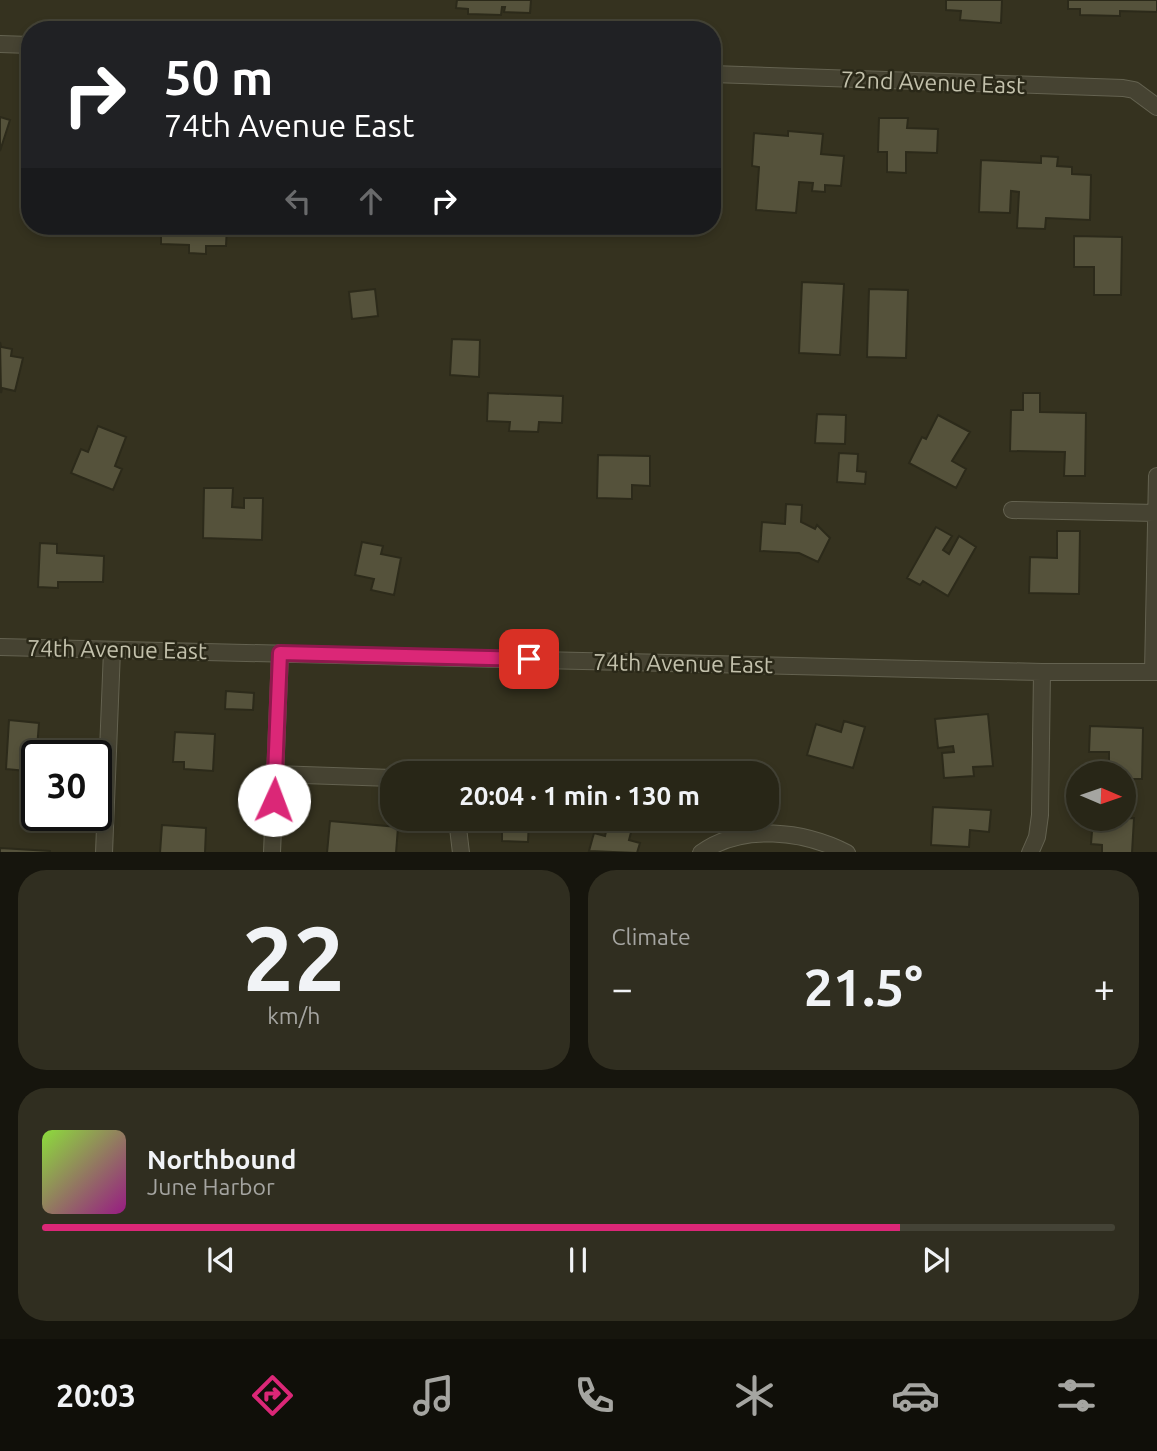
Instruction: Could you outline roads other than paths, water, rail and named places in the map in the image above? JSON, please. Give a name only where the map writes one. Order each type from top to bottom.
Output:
[{"type":"street","points":[[0,44],[21,45]]},
{"type":"street","name":"72nd Avenue East","points":[[721,74],[1123,88],[1154,103]]},
{"type":"street","points":[[1155,672],[1157,477]]},
{"type":"street","points":[[1012,510],[1156,513]]},
{"type":"street","name":"74th Avenue East","points":[[0,647],[1042,672],[1155,672]]},
{"type":"street","points":[[104,852],[112,650]]},
{"type":"street","points":[[272,852],[280,653]]},
{"type":"street","points":[[1030,852],[1037,837],[1040,816],[1042,672]]},
{"type":"street","points":[[274,774],[380,778]]},
{"type":"street","points":[[458,831],[461,852]]},
{"type":"street","points":[[701,852],[737,836],[766,834],[815,840],[847,852]]}]
